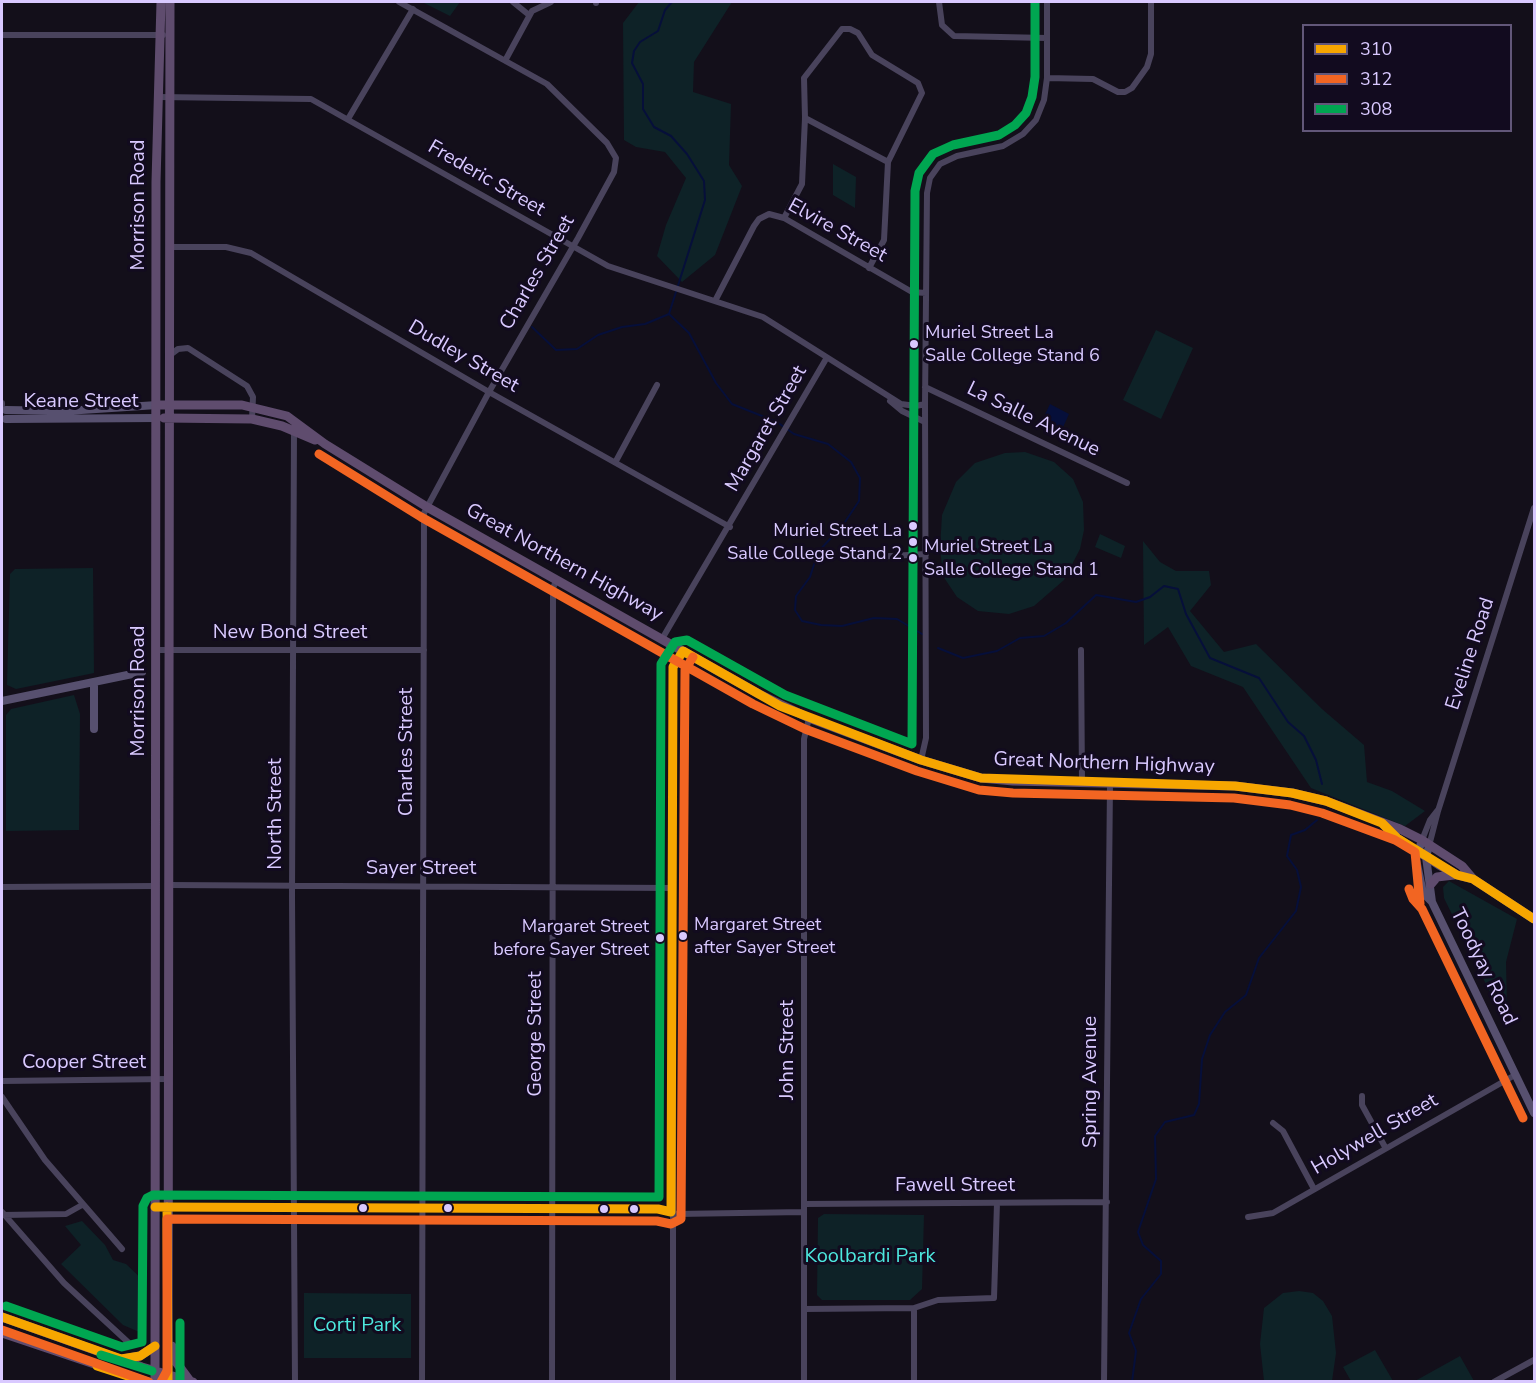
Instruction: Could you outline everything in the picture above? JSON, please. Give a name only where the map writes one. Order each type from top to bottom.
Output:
[{"type":"main road","name":"Morrison Road","points":[[161,2],[170,96],[168,1378]]},
{"type":"main road","name":"Morrison Road","points":[[155,1382],[156,182],[159,97],[170,2]]},
{"type":"main road","name":"Great Northern Highway","points":[[157,405],[254,406],[296,426],[427,507],[780,706],[921,760],[981,778],[1110,784],[1235,786],[1276,790],[1326,801],[1426,843],[1462,866],[1473,879],[1534,919]]},
{"type":"main road","name":"Great Northern Highway","points":[[157,418],[252,419],[296,426]]},
{"type":"main road","name":"Great Northern Highway","points":[[1382,823],[1397,838],[1422,854],[1457,875],[1473,879]]},
{"type":"main road","points":[[169,858],[156,885],[165,898],[169,914]]},
{"type":"main road","points":[[1431,884],[1443,875],[1457,875]]},
{"type":"main road","points":[[2,1317],[155,1371],[168,1378],[192,1381]]},
{"type":"main road","points":[[2,1332],[148,1382]]},
{"type":"main road","points":[[168,1333],[176,1362],[192,1381]]},
{"type":"main road","points":[[121,1359],[140,1356],[155,1346]]},
{"type":"street","points":[[399,2],[506,59],[530,15],[551,2]]},
{"type":"street","points":[[513,2],[530,15]]},
{"type":"street","points":[[939,2],[939,16],[947,32],[962,38],[1047,38]]},
{"type":"street","points":[[921,760],[926,738],[927,193],[934,169],[957,156],[1003,146],[1023,134],[1036,120],[1044,100],[1047,78],[1047,2]]},
{"type":"street","points":[[1047,78],[1093,79],[1118,92],[1125,92],[1132,88],[1147,67],[1151,54],[1151,2]]},
{"type":"street","points":[[348,119],[413,9]]},
{"type":"street","points":[[784,218],[802,184],[804,78],[842,29],[850,29],[858,33],[873,55],[918,83],[922,93],[888,162],[884,240],[869,268]]},
{"type":"street","points":[[2,35],[165,35]]},
{"type":"street","name":"Charles Street","points":[[422,1382],[424,513],[489,392],[614,172],[616,158],[607,143],[560,94],[506,59]]},
{"type":"street","name":"Frederic Street","points":[[159,97],[304,96],[620,272],[763,317],[881,393],[902,404],[916,406],[925,404]]},
{"type":"street","points":[[805,118],[888,162]]},
{"type":"street","name":"Elvire Street","points":[[715,301],[745,242],[764,216],[777,215],[912,292],[926,293]]},
{"type":"street","name":"Dudley Street","points":[[170,247],[226,247],[251,253],[489,392],[616,461],[730,527]]},
{"type":"street","points":[[170,355],[178,349],[188,348],[247,386],[251,390],[254,406],[252,419]]},
{"type":"street","name":"Margaret Street","points":[[662,639],[730,527],[777,440],[826,359]]},
{"type":"street","points":[[616,461],[657,385]]},
{"type":"street","name":"La Salle Avenue","points":[[925,387],[1128,483]]},
{"type":"street","name":"Frederic Street","points":[[881,393],[902,411],[925,422]]},
{"type":"street","name":"Keane Street","points":[[3,411],[66,411],[157,405]]},
{"type":"street","name":"Keane Street","points":[[3,411],[157,418]]},
{"type":"street","name":"North Street","points":[[295,1382],[292,885],[296,426]]},
{"type":"street","name":"Eveline Road","points":[[1426,843],[1534,508]]},
{"type":"street","points":[[856,558],[926,554]]},
{"type":"street","name":"George Street","points":[[552,1382],[553,588],[557,579]]},
{"type":"street","name":"New Bond Street","points":[[157,650],[424,650]]},
{"type":"street","points":[[1081,650],[1082,783]]},
{"type":"street","points":[[673,1382],[671,1212],[673,667],[683,651]]},
{"type":"street","points":[[2,701],[142,672]]},
{"type":"street","points":[[94,682],[94,729]]},
{"type":"street","name":"John Street","points":[[804,1382],[804,739],[809,718]]},
{"type":"street","name":"Spring Avenue","points":[[1104,1382],[1110,784]]},
{"type":"street","name":"Toodyay Road","points":[[1426,843],[1418,877],[1423,893],[1432,902],[1534,1113]]},
{"type":"street","name":"Toodyay Road","points":[[1422,854],[1431,884],[1432,902]]},
{"type":"street","points":[[2,887],[156,885]]},
{"type":"street","name":"Sayer Street","points":[[169,885],[552,885],[673,888]]},
{"type":"street","name":"Holywell Street","points":[[1248,1217],[1273,1213],[1385,1147],[1515,1075]]},
{"type":"street","name":"Cooper Street","points":[[2,1081],[168,1079]]},
{"type":"street","points":[[1362,1096],[1362,1105],[1385,1147]]},
{"type":"street","points":[[2,1097],[45,1160],[81,1205],[122,1249]]},
{"type":"street","points":[[1273,1123],[1283,1131],[1314,1189]]},
{"type":"street","points":[[804,1309],[914,1308],[938,1300],[994,1298],[997,1203]]},
{"type":"street","name":"Fawell Street","points":[[804,1204],[1107,1203]]},
{"type":"street","points":[[2,1214],[66,1214],[81,1205]]},
{"type":"street","points":[[155,1207],[552,1208],[658,1209],[671,1212],[804,1212]]},
{"type":"street","points":[[2,1214],[64,1283],[129,1344]]},
{"type":"street","points":[[914,1308],[914,1382]]},
{"type":"street","points":[[1494,1382],[1534,1360]]},
{"type":"green space","points":[[422,2],[460,2],[450,16]]},
{"type":"green space","points":[[639,2],[732,2],[694,62],[693,92],[731,104],[729,165],[742,186],[715,255],[682,282],[657,256],[666,225],[686,178],[665,152],[636,147],[624,140],[623,23]]},
{"type":"green space","points":[[833,164],[856,177],[855,208],[833,195]]},
{"type":"green space","points":[[1156,330],[1193,348],[1161,419],[1123,400]]},
{"type":"green space","points":[[1025,452],[1054,462],[1073,479],[1083,502],[1084,530],[1080,549],[1064,580],[1034,606],[1009,614],[978,611],[957,597],[943,576],[940,548],[942,515],[956,482],[975,463],[1005,453]]},
{"type":"green space","points":[[1100,534],[1125,546],[1121,558],[1095,547]]},
{"type":"green space","points":[[1143,541],[1160,562],[1176,571],[1209,571],[1211,585],[1190,611],[1224,652],[1256,644],[1322,709],[1364,745],[1367,782],[1392,791],[1425,811],[1405,826],[1311,788],[1243,687],[1191,666],[1168,627],[1144,645]]},
{"type":"green space","points":[[93,568],[94,673],[16,689],[7,685],[10,574],[15,569]]},
{"type":"green space","points":[[74,695],[80,714],[79,830],[6,831],[6,715],[11,709]]},
{"type":"green space","points":[[1449,881],[1517,919],[1506,962],[1507,1007],[1501,1015],[1444,898],[1443,887]]},
{"type":"green space","name":"Koolbardi Park","points":[[824,1214],[924,1215],[922,1289],[910,1300],[822,1300],[817,1295],[818,1218]]},
{"type":"green space","points":[[82,1221],[105,1245],[113,1260],[126,1264],[146,1283],[144,1334],[123,1325],[61,1264],[81,1245],[65,1226]]},
{"type":"green space","points":[[1299,1291],[1313,1293],[1323,1301],[1332,1316],[1336,1353],[1332,1381],[1264,1381],[1260,1344],[1264,1308],[1283,1293]]},
{"type":"green space","name":"Corti Park","points":[[304,1293],[411,1294],[411,1358],[304,1358]]},
{"type":"green space","points":[[1375,1350],[1393,1381],[1351,1381],[1343,1367]]},
{"type":"green space","points":[[1460,1356],[1474,1381],[1415,1381]]},
{"type":"shaded area","points":[[1050,404],[1069,414],[1059,436],[1039,427]]},
{"type":"waterway","points":[[669,314],[705,200],[704,181],[687,154],[671,136],[654,127],[643,109],[643,84],[632,63],[634,51],[640,42],[658,31],[665,10],[672,2]]},
{"type":"waterway","points":[[669,314],[689,333],[716,383],[732,404],[777,422],[794,434],[828,444],[851,462],[860,478],[859,501],[843,525],[818,552],[810,577],[796,596],[795,610],[802,621],[842,626],[874,618],[897,619],[922,634]]},
{"type":"waterway","points":[[532,327],[556,350],[577,349],[598,335],[622,327],[645,324],[669,314]]},
{"type":"waterway","points":[[938,648],[963,658],[997,651],[1020,638],[1044,636],[1066,623],[1096,595],[1136,602],[1150,597],[1164,586],[1178,589],[1186,614],[1210,658],[1259,678],[1288,722],[1304,736],[1316,760],[1322,784]]},
{"type":"waterway","points":[[1132,1382],[1136,1351],[1129,1333],[1141,1299],[1161,1274],[1161,1261],[1143,1245],[1138,1232],[1156,1179],[1155,1136],[1165,1122],[1194,1115],[1199,1104],[1202,1059],[1210,1035],[1225,1012],[1246,995],[1259,958],[1296,911],[1301,887],[1297,870],[1287,856],[1291,835],[1305,830],[1317,820]]},
{"type":"transit line","name":"308","points":[[6,1306],[122,1347],[142,1342],[143,1206],[147,1198],[153,1195],[659,1197],[661,664],[675,642],[687,640],[785,695],[912,744],[915,191],[919,173],[933,154],[953,145],[999,135],[1015,125],[1026,113],[1032,97],[1035,77],[1035,2]]},
{"type":"transit line","name":"312","points":[[319,454],[421,517],[753,704],[805,729],[917,771],[979,790],[1013,793],[1234,798],[1290,805],[1322,813],[1395,840],[1415,852],[1420,904]]},
{"type":"transit line","name":"310","points":[[683,651],[780,706],[921,760],[981,778],[1235,786],[1292,793],[1326,801],[1382,823],[1397,838],[1457,875],[1473,879],[1534,919]]},
{"type":"transit line","name":"310","points":[[671,1212],[673,667],[683,651]]},
{"type":"transit line","name":"312","points":[[161,1382],[167,1371],[167,1219],[657,1221],[671,1224],[681,1219],[685,670],[693,657]]},
{"type":"transit line","name":"312","points":[[1409,889],[1413,899],[1422,909],[1523,1118]]},
{"type":"transit line","name":"310","points":[[155,1207],[658,1209],[671,1212]]},
{"type":"transit line","name":"310","points":[[167,1207],[168,1382]]},
{"type":"transit line","name":"310","points":[[2,1317],[121,1359],[140,1356],[155,1346]]},
{"type":"transit line","name":"308","points":[[180,1323],[180,1382]]},
{"type":"transit line","name":"312","points":[[2,1330],[149,1382]]},
{"type":"transit line","name":"308","points":[[101,1355],[152,1371]]},
{"type":"transit line","name":"310","points":[[97,1366],[146,1382]]},
{"type":"place","name":"Muriel Street La Salle College Stand 6","points":[[914,344]]},
{"type":"place","name":"Muriel Street La Salle College Stand 2","points":[[913,542]]},
{"type":"place","name":"Muriel Street La Salle College Stand 1","points":[[913,558]]},
{"type":"place","name":"Margaret Street after Sayer Street","points":[[683,936]]},
{"type":"place","name":"Margaret Street before Sayer Street","points":[[660,938]]}]
